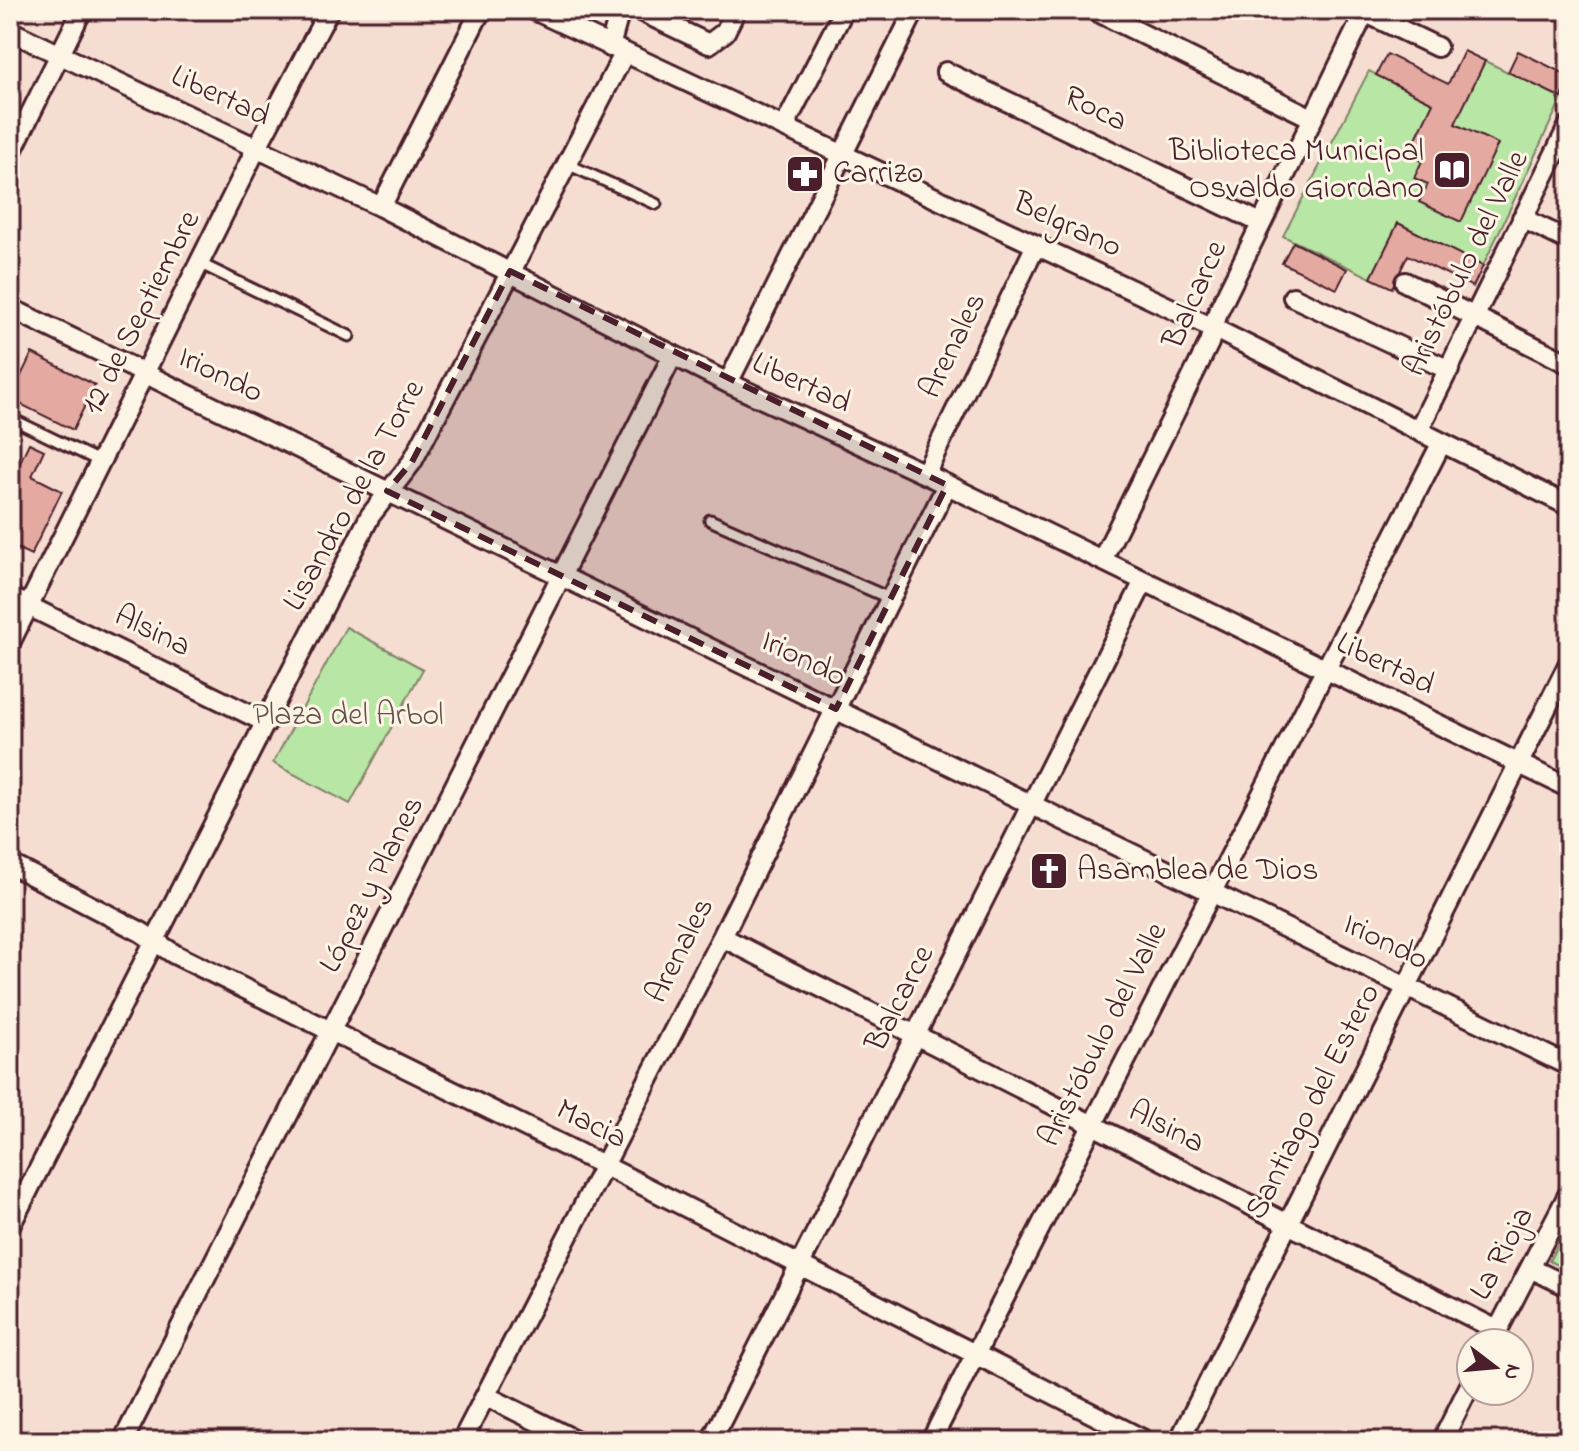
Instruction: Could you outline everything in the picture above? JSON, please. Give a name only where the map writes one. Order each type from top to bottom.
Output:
[{"type":"street","points":[[10,155],[82,10]]},
{"type":"street","name":"12 de Septiembre","points":[[10,643],[257,147],[329,10]]},
{"type":"street","points":[[381,207],[481,10]]},
{"type":"street","name":"Belgrano","points":[[534,10],[1213,328],[1569,506]]},
{"type":"street","name":"Lisandro de la Torre","points":[[10,1226],[370,516],[412,462],[567,164],[617,50],[620,10]]},
{"type":"street","points":[[638,10],[709,44],[717,41],[736,10]]},
{"type":"street","points":[[784,127],[844,10]]},
{"type":"street","points":[[728,383],[915,10]]},
{"type":"street","points":[[1094,10],[1312,118]]},
{"type":"street","points":[[1364,11],[1437,47]]},
{"type":"street","name":"Balcarce","points":[[1102,560],[1209,343],[1261,223],[1364,11]]},
{"type":"street","name":"Libertad","points":[[10,31],[381,207],[728,383],[925,474],[1143,583],[1569,788]]},
{"type":"street","name":"Roca","points":[[946,72],[1261,223]]},
{"type":"street","name":"Aristóbulo del Valle","points":[[1419,429],[1569,125]]},
{"type":"street","points":[[1522,218],[1569,241]]},
{"type":"street","name":"Arenales","points":[[925,474],[1036,245]]},
{"type":"street","points":[[1405,282],[1569,364]]},
{"type":"street","points":[[1293,297],[1449,370]]},
{"type":"street","name":"Iriondo","points":[[10,308],[1569,1066]]},
{"type":"street","name":"López y Planes","points":[[123,1441],[333,1032],[673,355]]},
{"type":"street","name":"Aristóbulo del Valle","points":[[931,1441],[1441,444]]},
{"type":"street","name":"Arenales","points":[[462,1441],[722,937],[947,485]]},
{"type":"street","name":"Balcarce","points":[[711,1441],[1143,583]]},
{"type":"street","name":"Alsina","points":[[10,597],[267,723]]},
{"type":"street","name":"Santiago del Estero","points":[[1179,1441],[1569,663]]},
{"type":"street","name":"Macia","points":[[10,864],[174,954],[605,1166],[1146,1441]]},
{"type":"street","name":"Alsina","points":[[722,937],[1286,1223],[1477,1327]]},
{"type":"street","name":"La Rioja","points":[[1499,1327],[1569,1194]]},
{"type":"street","points":[[1530,1268],[1569,1287]]},
{"type":"street","points":[[486,1396],[577,1441]]},
{"type":"street","points":[[1442,1441],[1459,1407]]},
{"type":"lane","points":[[567,164],[656,204]]},
{"type":"lane","points":[[201,264],[349,336]]},
{"type":"lane","points":[[10,418],[101,462]]},
{"type":"lane","points":[[710,520],[889,598]]},
{"type":"highlighted area","points":[[510,271],[947,485],[836,709],[387,491],[412,462]]},
{"type":"green space","points":[[1485,61],[1562,98],[1483,266],[1398,223],[1371,278],[1283,236],[1369,71],[1458,116]]},
{"type":"green space","name":"Plaza del Arbol","points":[[346,627],[423,669],[350,804],[273,763]]},
{"type":"green space","points":[[1569,1222],[1569,1271],[1549,1261]]},
{"type":"building","name":"Biblioteca Municipal Osvaldo Giordano","points":[[1464,51],[1485,61],[1455,124],[1498,144],[1461,222],[1419,202],[1428,184],[1414,178],[1422,161],[1408,155],[1433,103],[1376,75],[1387,54],[1448,84]]},
{"type":"building","points":[[1518,51],[1569,76],[1562,98],[1508,72]]},
{"type":"building","points":[[1398,223],[1483,266],[1473,287],[1408,255],[1392,288],[1371,278]]},
{"type":"building","points":[[1293,242],[1347,269],[1337,289],[1282,263]]},
{"type":"building","points":[[32,353],[95,385],[73,430],[10,399],[10,378],[18,382]]},
{"type":"building","points":[[29,443],[44,450],[32,476],[62,491],[31,555],[10,545],[10,483]]},
{"type":"place","name":"Biblioteca Municipal Osvaldo Giordano","points":[[1452,170]]},
{"type":"place","name":"Carrizo","points":[[805,174]]},
{"type":"place","name":"Asamblea de Dios","points":[[1049,871]]}]
